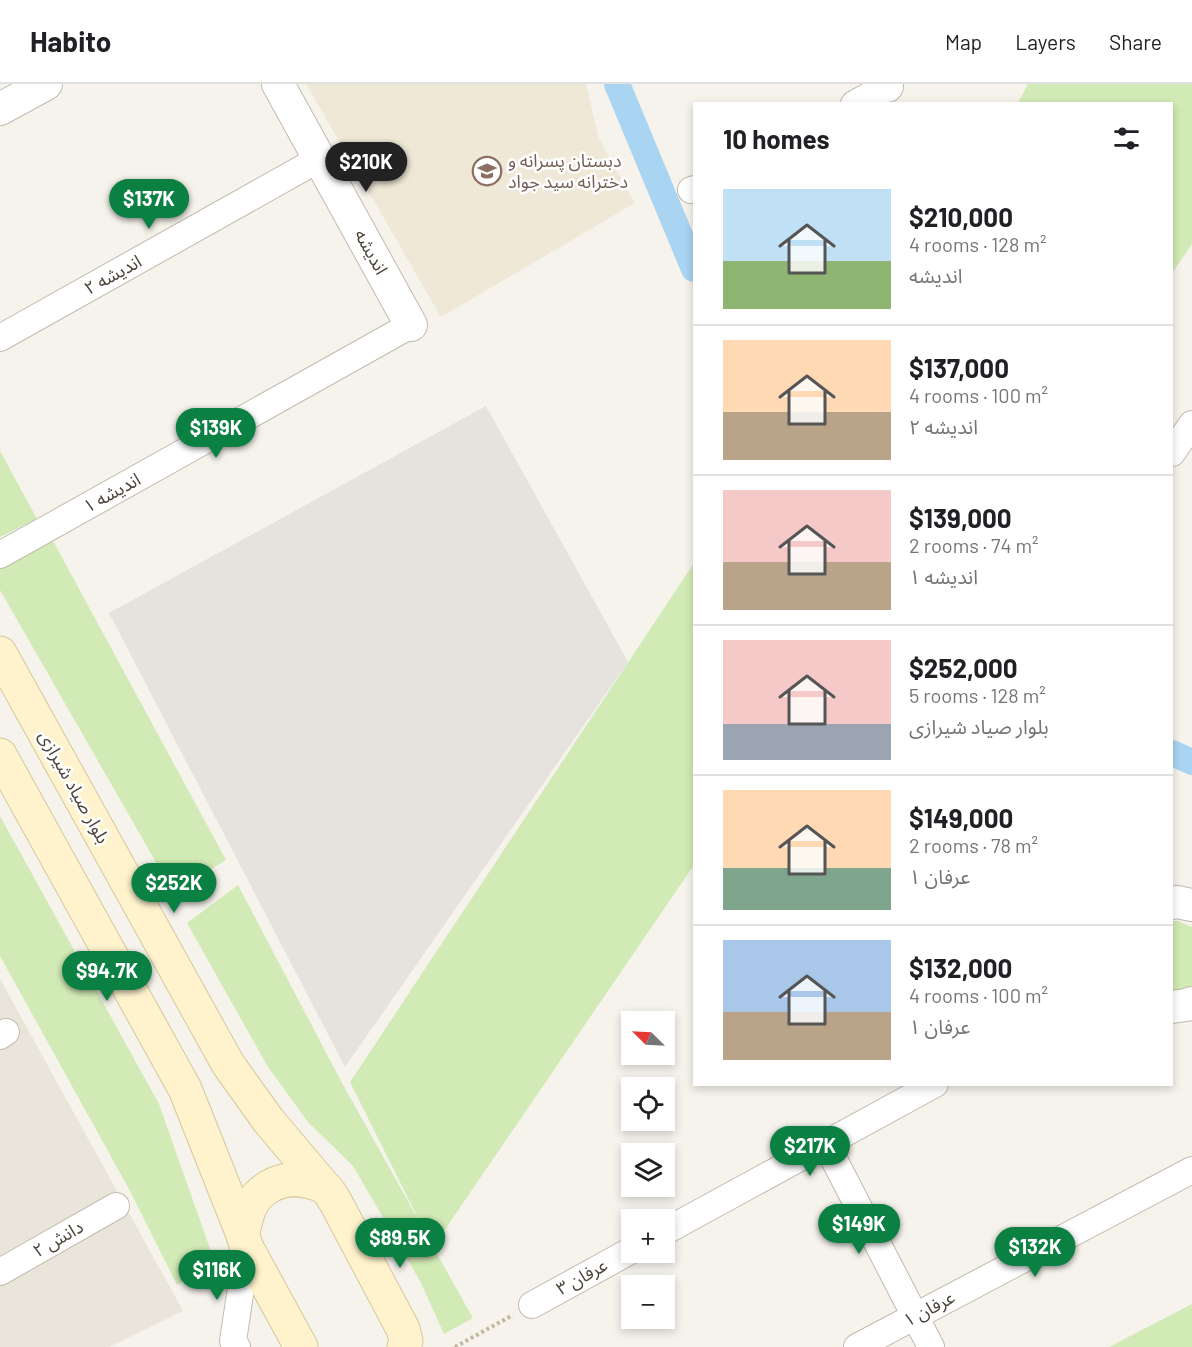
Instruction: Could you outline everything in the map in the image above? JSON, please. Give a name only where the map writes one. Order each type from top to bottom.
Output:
[{"type":"main road","name":"بلوار صیاد شیرازی","points":[[0,653],[228,1064],[268,1120],[335,1201],[403,1329],[406,1345]]},
{"type":"main road","points":[[0,755],[184,1089],[245,1241],[301,1347]]},
{"type":"main road","points":[[245,1241],[248,1209],[265,1189],[277,1183],[303,1180],[316,1183],[327,1190]]},
{"type":"street","points":[[0,110],[46,84]]},
{"type":"street","name":"اندیشه","points":[[278,84],[411,325]]},
{"type":"street","points":[[858,102],[888,85]]},
{"type":"street","name":"اندیشه ۲","points":[[0,338],[319,159]]},
{"type":"street","name":"اندیشه ۱","points":[[0,555],[411,325]]},
{"type":"street","points":[[1173,452],[1192,424]]},
{"type":"street","points":[[1173,903],[1192,905]]},
{"type":"street","points":[[1173,1007],[1192,1003]]},
{"type":"street","points":[[675,1226],[931,1086]]},
{"type":"street","points":[[826,1144],[931,1347]]},
{"type":"street","name":"عرفان ۱","points":[[857,1347],[1192,1170]]},
{"type":"street","name":"دانش ۲","points":[[0,1272],[116,1206]]},
{"type":"street","points":[[237,1347],[233,1341],[245,1241]]},
{"type":"street","name":"عرفان ۳","points":[[532,1305],[621,1256]]},
{"type":"path","points":[[455,1347],[532,1305]]},
{"type":"shaded area","name":"دبستان پسرانه و دخترانه سید جواد","points":[[306,84],[586,84],[599,139],[635,203],[441,317]]},
{"type":"shaded area","points":[[486,406],[628,662],[345,1067],[109,613]]},
{"type":"shaded area","points":[[0,979],[183,1311],[109,1347],[0,1347]]},
{"type":"green space","points":[[1028,84],[1192,84],[1192,244],[1173,272],[1173,102],[1019,102]]},
{"type":"green space","points":[[0,451],[37,519],[0,537]]},
{"type":"green space","points":[[52,539],[226,860],[173,892],[0,590],[0,567]]},
{"type":"green space","points":[[693,565],[693,866],[433,1247],[473,1318],[444,1334],[420,1281],[353,1166],[308,1122],[268,1067],[187,923],[238,885],[342,1083],[423,1228],[350,1082]]},
{"type":"green space","points":[[0,816],[159,1104],[215,1263],[177,1285],[129,1189],[0,956]]},
{"type":"green space","points":[[1173,921],[1192,927],[1192,990],[1173,996]]},
{"type":"green space","points":[[1192,1304],[1192,1347],[1109,1347]]},
{"type":"waterway","points":[[617,84],[693,267]]},
{"type":"waterway","points":[[1173,753],[1192,762]]},
{"type":"place","name":"دبستان پسرانه و دخترانه سید جواد","points":[[487,171]]}]
